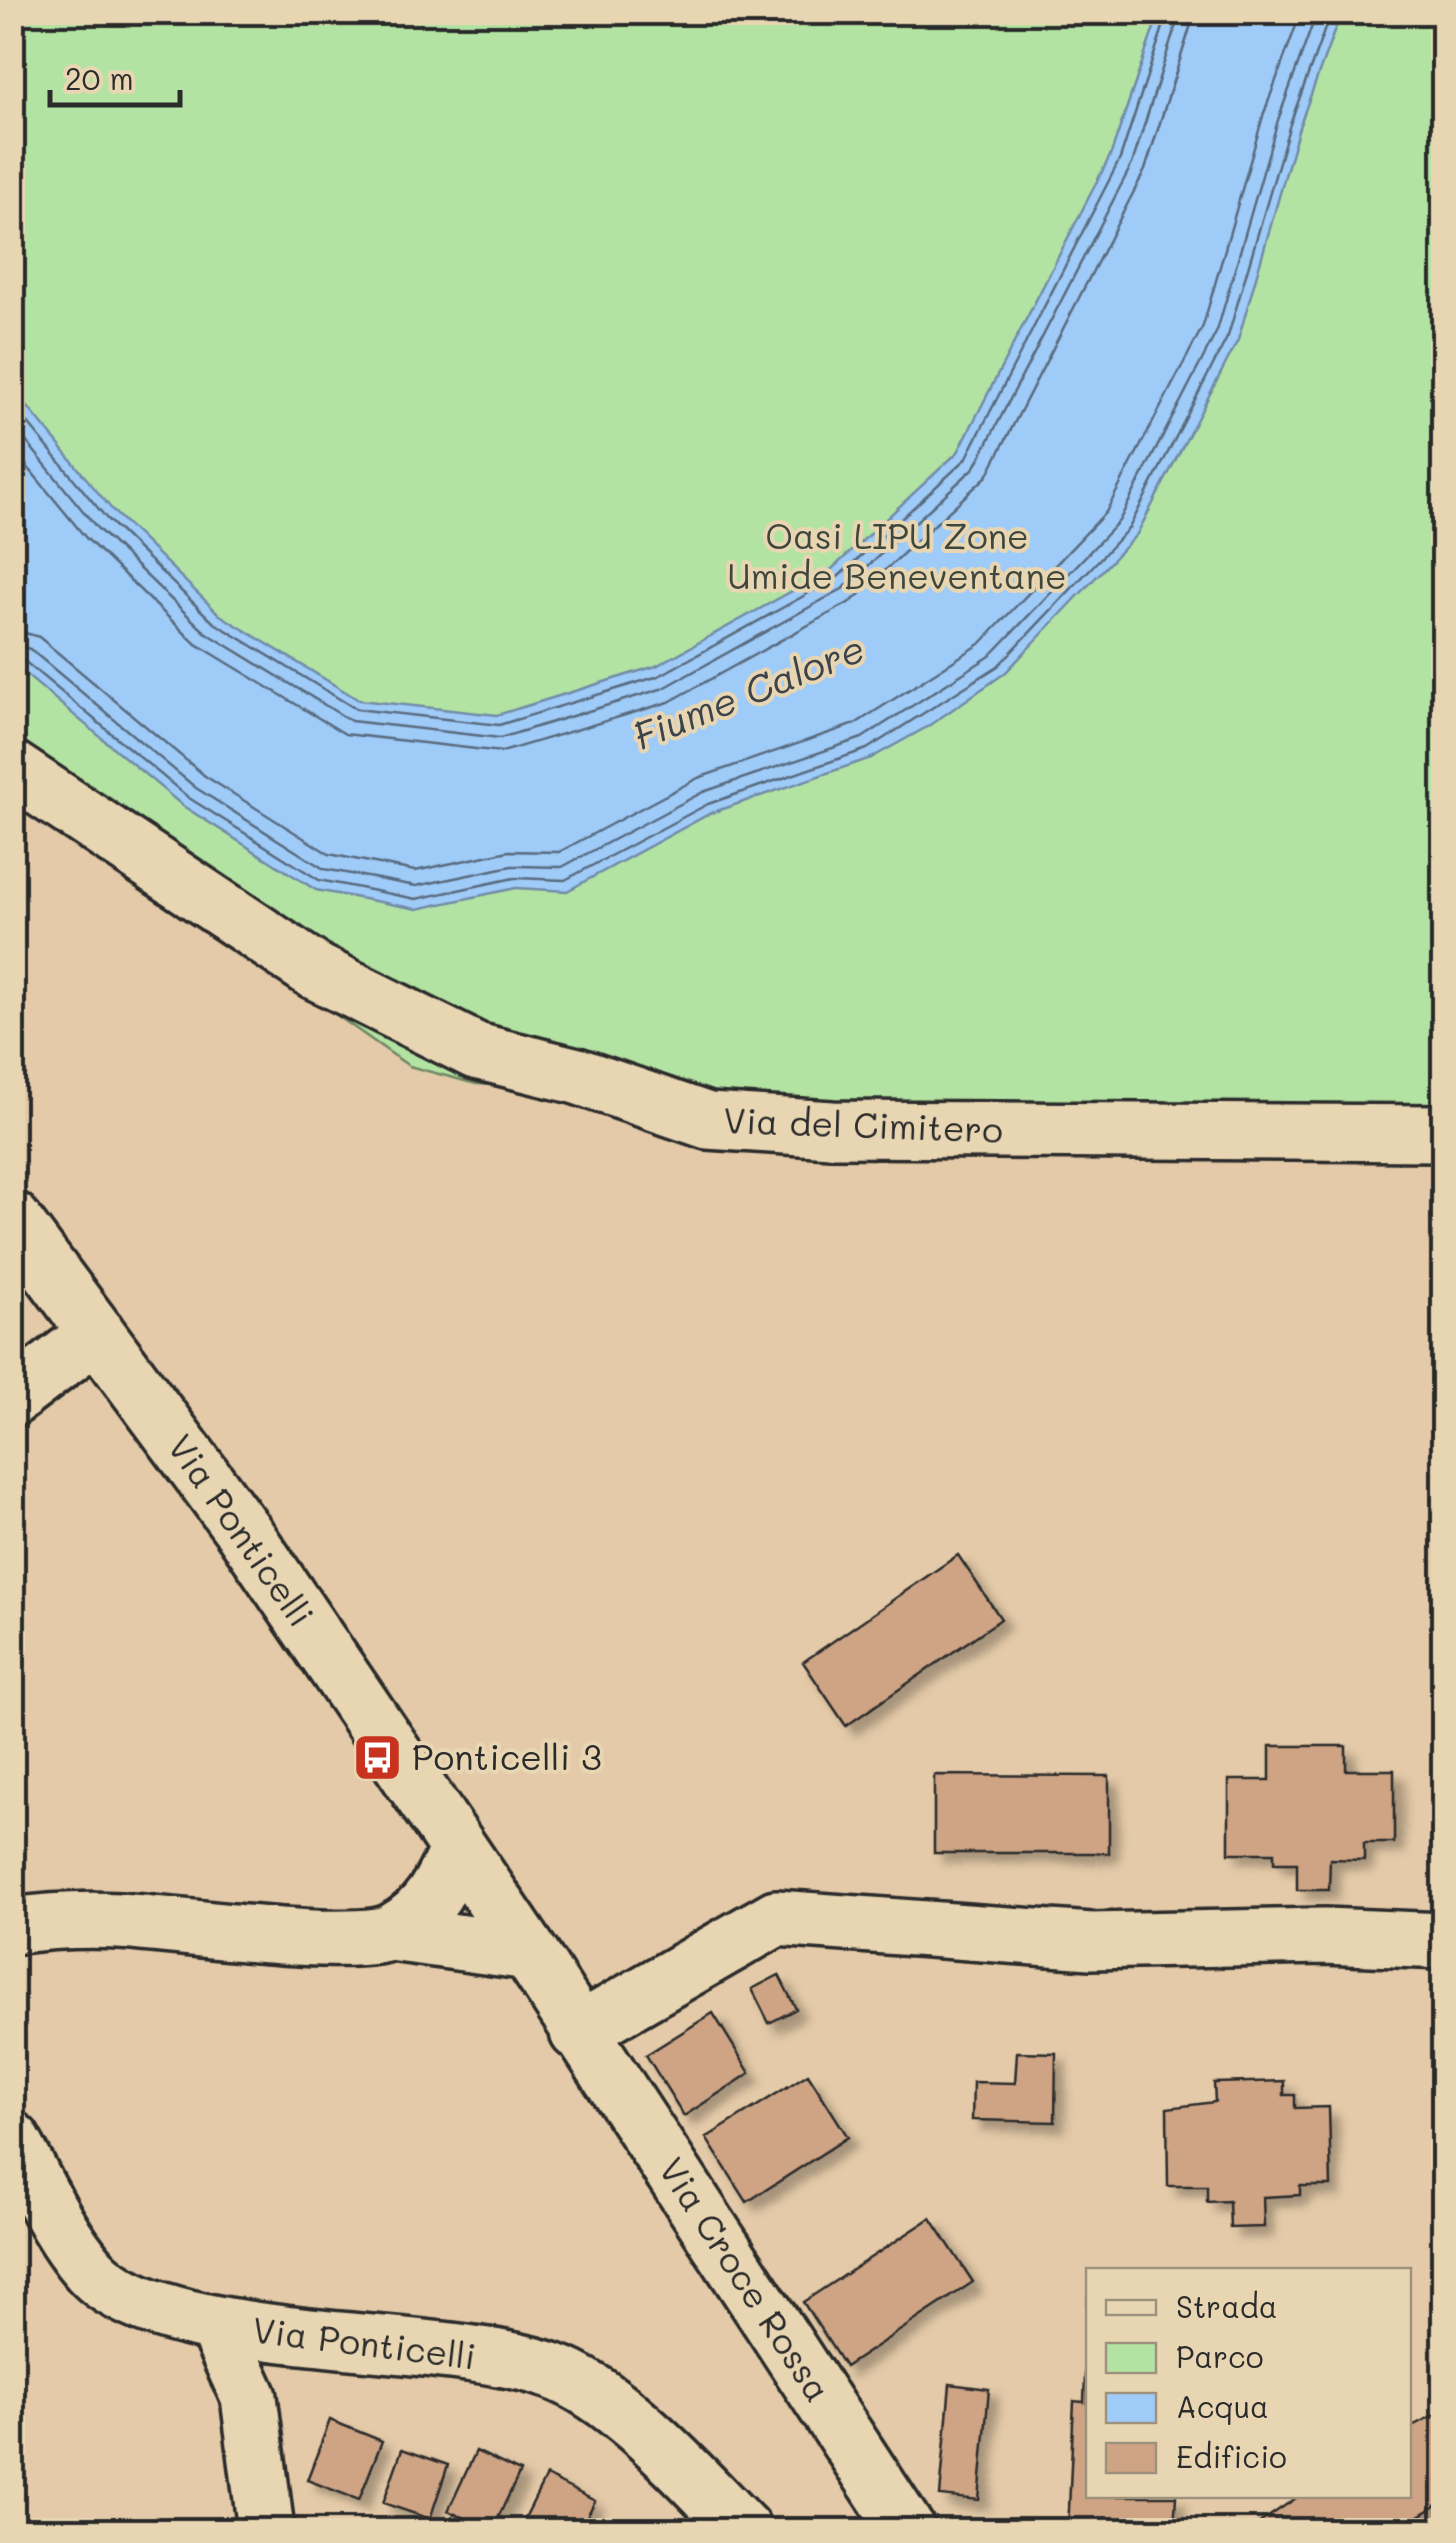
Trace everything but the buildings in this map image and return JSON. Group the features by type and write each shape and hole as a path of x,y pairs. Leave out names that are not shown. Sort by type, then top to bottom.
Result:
{"street":[{"name":"Via del Cimitero","path":"12,769 315,971 476,1050 578,1076 708,1122 832,1129 1444,1133"},
{"name":"Via Ponticelli","path":"12,1218 244,1532 529,1952 578,2032"},
{"path":"12,1398 97,1332"},
{"path":"391,1933 434,1902 458,1849"},
{"path":"578,2032 776,1918 1092,1941 1324,1936 1444,1941"},
{"path":"12,1926 52,1921 119,1921 323,1937 391,1933 529,1952"},
{"name":"Via Croce Rossa","path":"578,2032 907,2530"},
{"name":"Via Ponticelli","path":"12,2140 92,2272 132,2298 217,2327 354,2338 553,2371 618,2411 743,2530"},
{"path":"217,2327 249,2398 266,2530"}],"green space":[{"name":"Oasi LIPU Zone Umide Beneventane","path":"13,13 1443,13 1443,1128 476,1084 409,1066 13,788"}],"water":[{"name":"Fiume Calore","path":"1159,13 1341,13 1299,127 1238,340 1137,534 1005,673 927,727 871,758 711,813 567,891 516,888 417,909 316,890 183,806 13,664 13,389 114,512 220,615 359,700 497,715 656,666 832,569 958,452 1111,154"}],"place":[{"name":"Ponticelli 3","path":"377,1758"}]}
